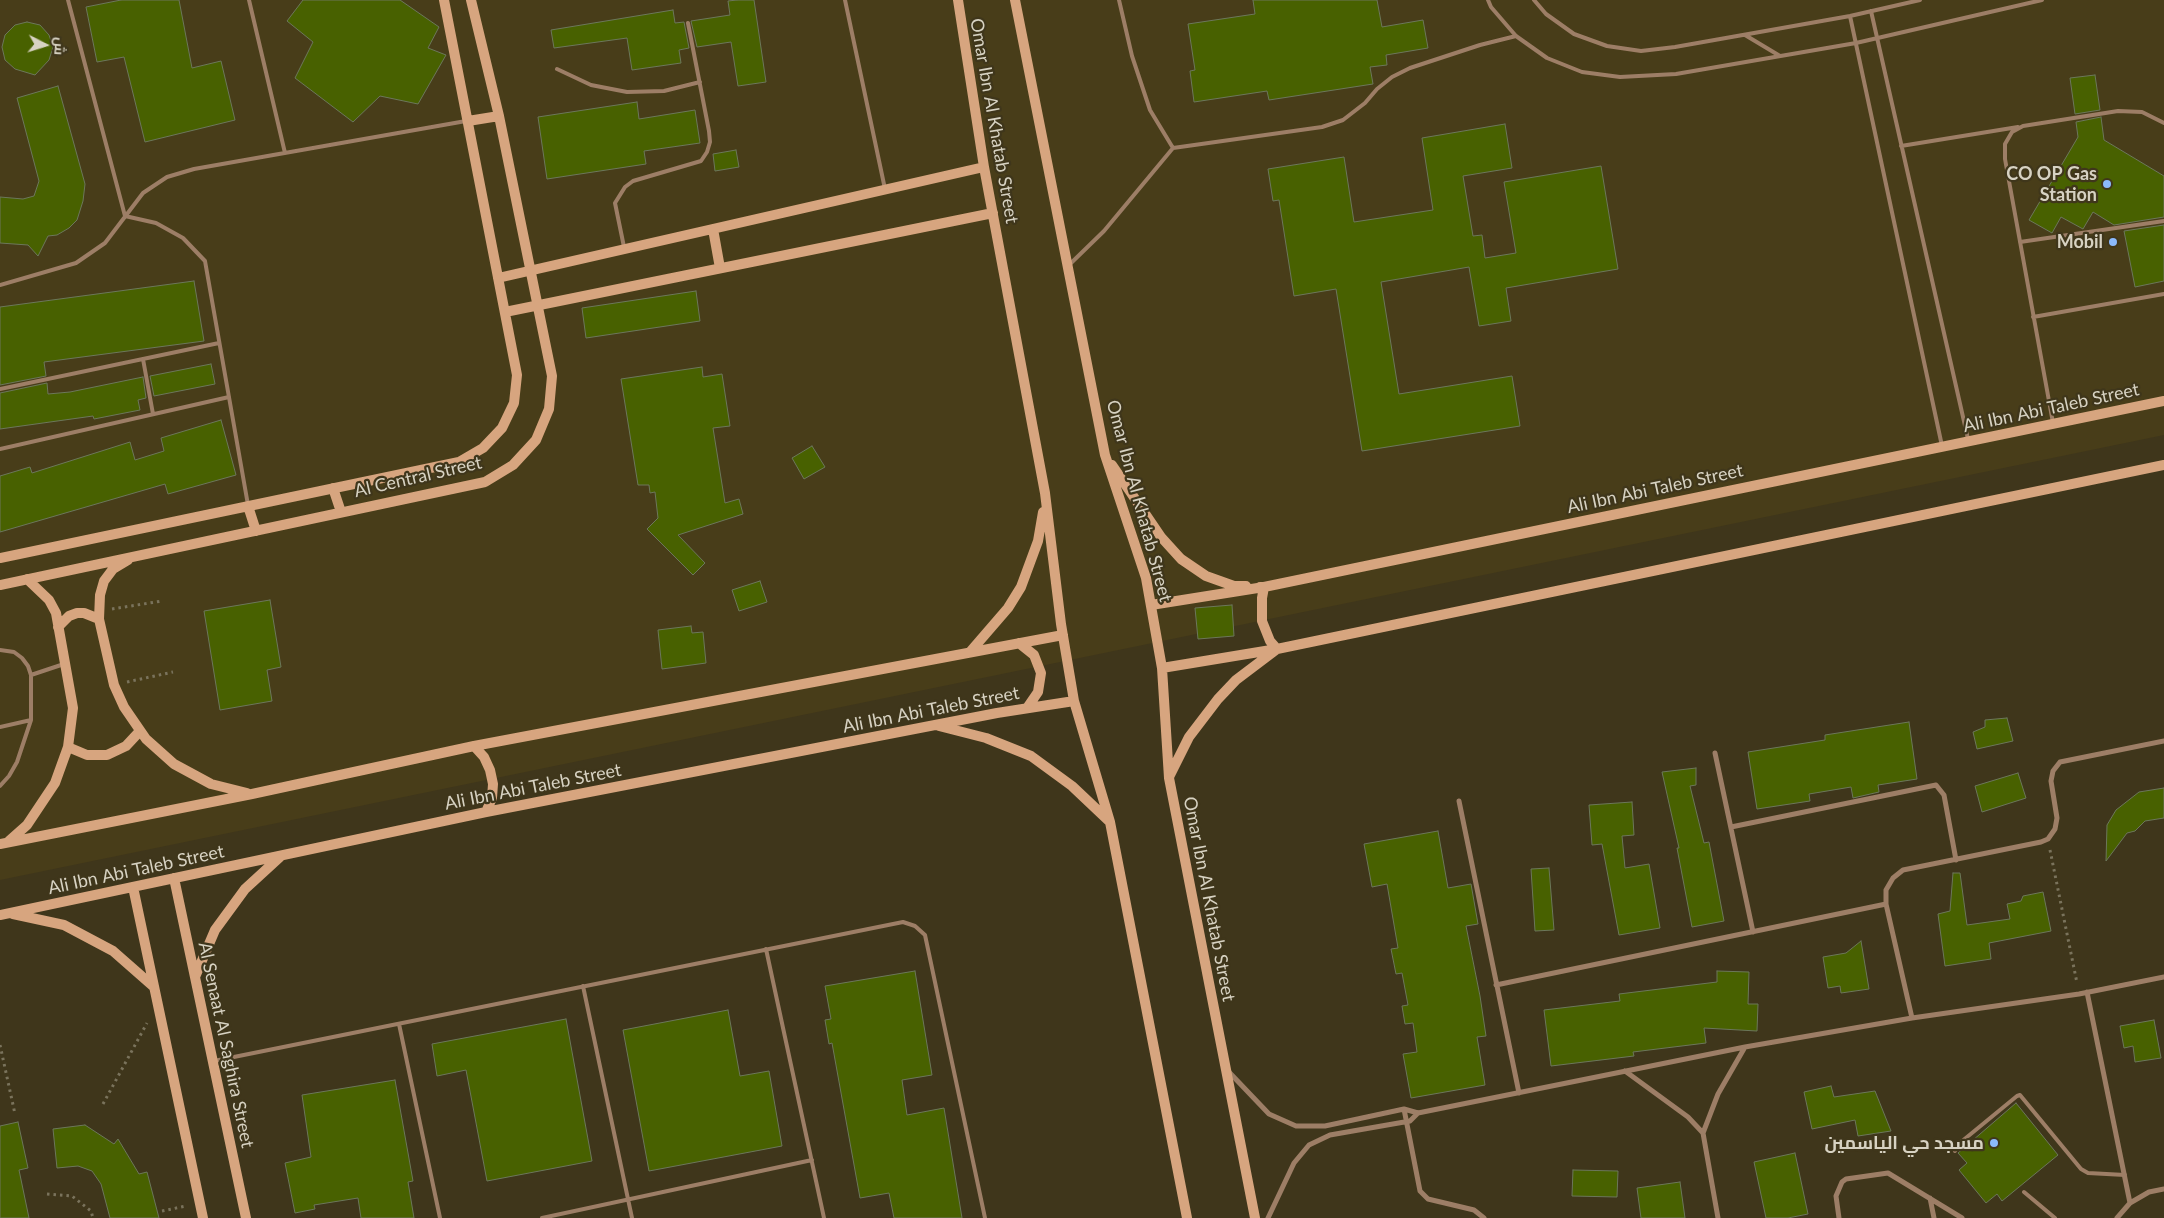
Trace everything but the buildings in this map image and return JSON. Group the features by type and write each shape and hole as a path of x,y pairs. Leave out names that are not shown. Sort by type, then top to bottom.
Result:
{"street":[{"name":"Al Central Street","path":"0,558 459,462 483,448 502,428 514,403 517,375 444,0"},
{"name":"Al Central Street","path":"0,585 485,482 513,465 536,440 549,409 552,376 499,116 471,0"},
{"name":"Omar Ibn Al Khatab Street","path":"958,0 984,167 1044,493 1074,701 1110,822 1187,1218"},
{"name":"Omar Ibn Al Khatab Street","path":"1015,0 1105,455 1146,578 1162,668 1168,778 1255,1218"},
{"path":"468,121 499,116"},
{"path":"498,278 984,167"},
{"path":"505,312 993,213"},
{"path":"713,229 720,268"},
{"name":"Ali Ibn Abi Taleb Street","path":"1151,605 1264,587 2164,401"},
{"path":"1105,455 1161,537 1181,559 1206,576 1234,586 1264,587 1261,604 1262,620 1270,641 1277,649"},
{"path":"1162,668 1277,649 2164,466"},
{"path":"333,488 341,512"},
{"path":"970,652 1008,608 1021,587 1038,542 1044,493"},
{"path":"248,506 256,531"},
{"path":"136,555 113,569 104,581 99,615 114,685 124,707 140,731 160,752 192,775 218,786 252,794"},
{"path":"4,843 27,825 43,805 55,783 68,747 73,708 56,613 49,600 28,578"},
{"path":"58,627 69,616 84,613 99,615"},
{"path":"4,843 252,794 474,746 1063,635"},
{"path":"1019,643 1034,655 1041,673 1038,692 1027,708"},
{"path":"1168,778 1189,737 1218,699 1236,680 1277,649"},
{"name":"Ali Ibn Abi Taleb Street","path":"5,914 486,812 936,725 1074,701"},
{"path":"936,725 986,738 1031,756 1072,786 1110,822"},
{"path":"68,747 86,755 107,755 126,746 140,731"},
{"path":"1912,1018 1886,904 1886,890 1893,878 1904,870 2041,842 2048,838 2055,830 2057,818 2051,781 2053,771 2060,762 2164,742"},
{"path":"474,746 484,757 490,770 493,784 492,798 486,812"},
{"path":"1715,753 1754,932"},
{"path":"1731,827 1936,785 1944,794 1956,860"},
{"path":"1459,801 1519,1093"},
{"path":"195,978 216,930 240,896 283,855"},
{"name":"Al Senaat Al Saghira Street","path":"174,878 246,1218"},
{"path":"133,887 203,1218"},
{"path":"1496,985 1886,904"},
{"path":"5,914 64,925 113,951 154,987"},
{"path":"1226,1069 1258,1104 1282,1121 1310,1127 1404,1109 1418,1113 1745,1047 1912,1018 2078,994 2164,977"},
{"path":"2087,992 2130,1203"},
{"path":"1718,1218 1703,1133 1718,1094 1745,1047"},
{"path":"1625,1072 1688,1117 1703,1133"},
{"path":"1404,1109 1420,1191 1428,1199 1474,1210 1484,1218"},
{"path":"1268,1218 1301,1153 1319,1139 1406,1122 1414,1119 1418,1113"},
{"path":"1339,1122 1342,1133"},
{"path":"1840,1218 1836,1190 1846,1179 1888,1172 1962,1218"},
{"path":"2116,1218 2130,1203 2149,1192 2164,1189"},
{"path":"1930,1198 1934,1218"}],"lane":[{"path":"68,0 125,216"},
{"path":"249,0 286,153"},
{"path":"845,0 885,190"},
{"path":"1120,0 1132,56 1150,110 1172,148"},
{"path":"1488,0 1491,7 1516,36 1547,58 1582,72 1620,77 1676,74 1856,43 2042,0"},
{"path":"1534,0 1546,14 1574,34 1606,46 1641,51 1850,16 1920,0"},
{"path":"1871,11 1968,442"},
{"path":"1850,16 1942,446"},
{"path":"624,249 615,203 625,186 633,181 701,162 710,142 688,23"},
{"path":"1745,35 1780,56"},
{"path":"1067,267 1104,231 1172,148 1322,127 1343,120 1354,112 1377,88 1392,77 1410,68 1471,48 1516,36"},
{"path":"557,69 591,85 627,92 664,91 700,82"},
{"path":"1901,146 2130,110 2148,114 2164,123"},
{"path":"0,285 76,263 104,243 143,193 167,177 194,169 468,121"},
{"path":"2023,126 2012,132 2005,144 2004,152 2053,424"},
{"path":"125,216 156,223 183,238 205,261 248,506"},
{"path":"2020,242 2164,221"},
{"path":"2033,317 2164,294"},
{"path":"0,389 219,343"},
{"path":"143,359 153,414"},
{"path":"0,449 229,397"},
{"path":"0,650 14,652 22,658 28,666 31,676 30,720 17,762 10,776 0,786"},
{"path":"31,676 66,663"},
{"path":"0,727 30,720"},
{"path":"213,1062 903,922 915,926 925,935 985,1218"},
{"path":"766,949 824,1218"},
{"path":"583,986 632,1218"},
{"path":"399,1024 440,1218"},
{"path":"1955,1151 1961,1142 2016,1096 2020,1095 2081,1169 2088,1173 2125,1176"},
{"path":"542,1218 812,1160"},
{"path":"2024,1192 2055,1218"}],"path":[{"path":"99,615 162,601"},
{"path":"114,685 173,672"},
{"path":"2048,838 2078,994"},
{"path":"103,1104 158,1003"},
{"path":"0,1045 15,1114"},
{"path":"47,1194 72,1196 91,1210 93,1218"},
{"path":"162,1211 200,1204"}],"shaded area":[{"path":"0,0 2164,0 2164,435 0,880"}],"place":[{"name":"CO OP Gas Station","path":"2107,184"},
{"name":"Mobil","path":"2113,242"},
{"name":"مسجد حي الياسمين","path":"1994,1143"}]}
